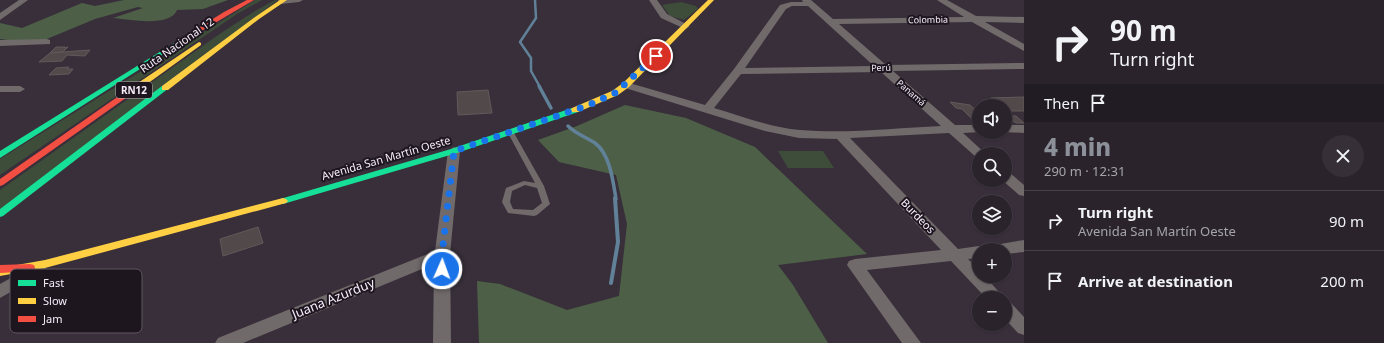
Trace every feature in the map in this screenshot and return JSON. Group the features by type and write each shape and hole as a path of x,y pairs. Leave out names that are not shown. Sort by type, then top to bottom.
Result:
{"main road":[{"path":"0,155 219,17 251,0"},
{"path":"245,14 271,0"},
{"name":"Avenida San Martín Oeste","path":"38,266 236,214 454,151 511,133 589,105 615,93 626,84 711,0"},
{"path":"0,214 257,18 282,1"},
{"name":"Ruta Nacional 12","path":"0,183 210,37"},
{"path":"0,270 38,266"},
{"path":"30,269 38,266"},
{"path":"0,280 10,276"}],"street":[{"path":"0,17 24,0"},
{"path":"282,1 299,0"},
{"path":"653,0 664,16 686,26"},
{"path":"941,0 1024,48"},
{"path":"707,110 738,71 782,6 809,2"},
{"name":"Panamá","path":"809,2 972,147"},
{"name":"Colombia","path":"831,22 974,19 1024,20"},
{"path":"0,43 47,42"},
{"name":"Perú","path":"738,71 882,67 1024,66"},
{"path":"626,84 765,128 799,134 840,135 951,128 972,129"},
{"path":"0,89 20,89"},
{"path":"1012,129 1024,129"},
{"name":"Burdeos","path":"840,135 989,291"},
{"path":"442,343 442,254 454,151"},
{"path":"1012,182 1024,192"},
{"path":"1012,248 1024,246"},
{"path":"912,343 855,265 972,253"},
{"name":"Juana Azurduy","path":"224,343 240,339 442,254"},
{"path":"34,269 38,266"},
{"path":"0,292 10,285"},
{"path":"1012,315 1024,328"}],"lane":[{"path":"511,133 540,186 546,204 534,212 511,211 506,202 509,190 524,183 540,186"}],"green space":[{"path":"124,0 228,0 203,9 177,10 173,16 158,21 138,21 113,18 143,8 138,7 95,19 42,41 24,42 0,39 0,23 22,28 82,3 95,6"},
{"path":"255,0 262,0 237,14 0,175 0,159"},
{"path":"275,0 278,0 0,209 0,190 221,33"},
{"path":"681,2 696,6 698,9 684,20 670,16 662,5"},
{"path":"625,105 686,118 755,147 867,254 778,265 793,285 828,343 479,343 477,281 500,284 567,310 619,296 627,224 616,175 559,162 538,140 577,126"},
{"path":"778,151 823,151 834,168 788,168"}],"building":[{"path":"56,47 68,47 63,52 50,53"},
{"path":"90,50 85,56 67,55 62,61 39,62 50,53"},
{"path":"69,67 67,69 73,69 69,74 49,75 56,68"},
{"path":"488,90 492,113 458,115 457,92"},
{"path":"1024,97 1024,111 1012,111 1012,99 991,98"},
{"path":"950,102 970,105 972,107 972,119 962,109 956,108"},
{"path":"1012,116 1016,116 1024,123 1016,123 1012,120"},
{"path":"258,227 263,243 223,256 220,239"}],"waterway":[{"path":"535,0 536,18 520,42 531,58 531,71 540,87"},
{"path":"539,86 551,108"},
{"path":"568,126 595,143 604,154 610,168 616,199"},
{"path":"611,283 618,242 615,198"}],"traffic: fast":[{"path":"0,155 179,42"},
{"path":"0,214 165,88"},
{"path":"283,201 454,151 575,110"}],"traffic: slow":[{"path":"165,88 257,18 284,0"},
{"path":"575,110 615,93 626,85 711,0"},
{"path":"126,95 199,44"},
{"path":"17,269 45,264 283,201"},
{"path":"0,272 10,270"}],"traffic: jam":[{"path":"179,42 226,13 251,0"},
{"path":"0,183 126,95"},
{"path":"0,269 30,268"}],"route":[{"path":"442,269 442,254 454,151 511,133 589,105 615,93 656,56"}]}
